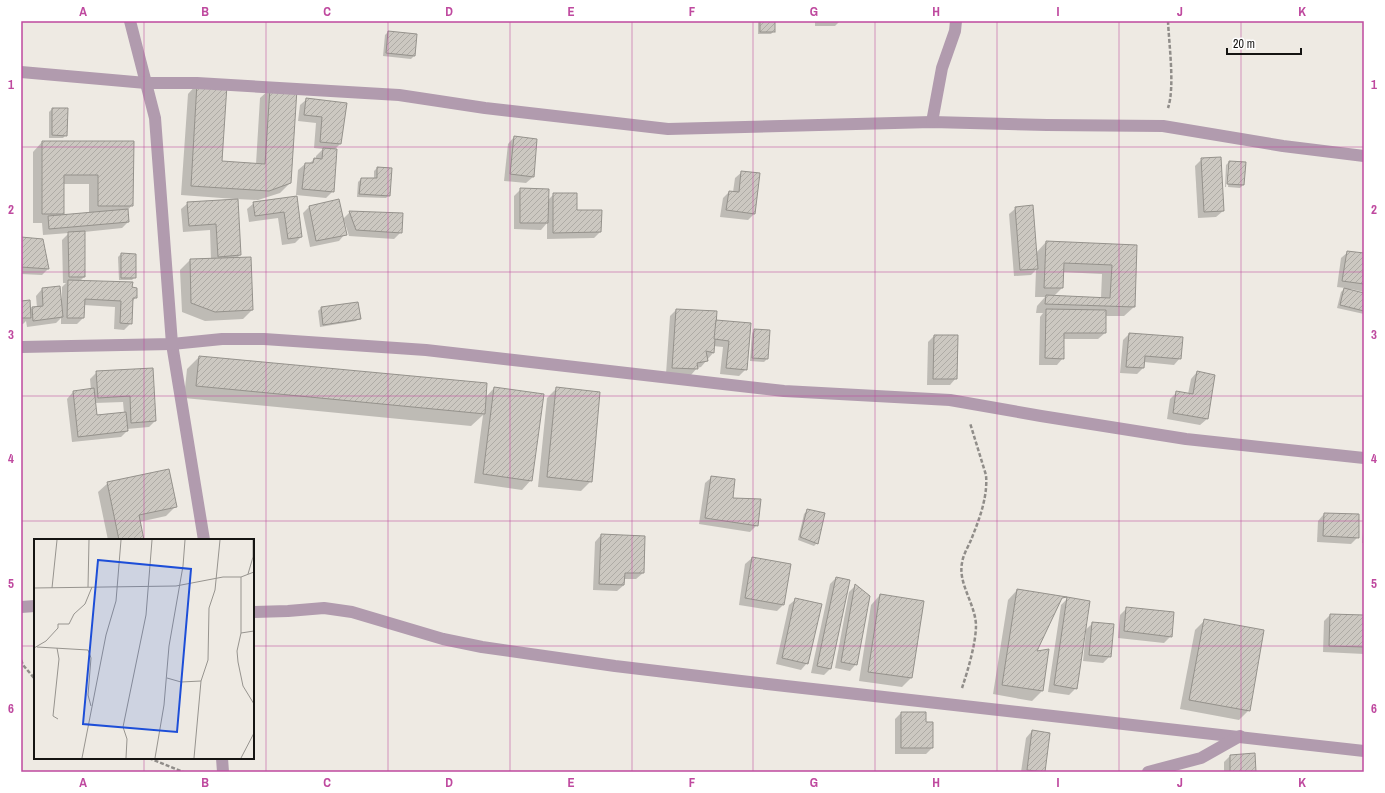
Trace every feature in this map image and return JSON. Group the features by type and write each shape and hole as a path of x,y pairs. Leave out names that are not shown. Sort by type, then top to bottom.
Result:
{"street":[{"path":"130,21 154,118 172,344 204,539"},
{"path":"932,122 942,68 955,31 956,21"},
{"path":"21,72 146,83 197,83 399,95 485,108 668,129 932,122 1163,126 1283,146 1364,156"},
{"path":"21,347 172,344 222,339 264,339 426,350 784,391 950,400 1186,439 1364,458"},
{"path":"21,607 34,606"},
{"path":"254,612 324,608 352,612 443,639 490,648 686,675 1364,751"},
{"path":"1148,772 1201,758 1240,736"},
{"path":"222,759 223,772"}],"path":[{"path":"1163,126 1170,102 1171,74 1168,21"},
{"path":"956,705 970,665 976,624 962,578 962,561 982,511 987,480 964,402"},
{"path":"21,660 23,665 34,678"},
{"path":"151,759 183,772"}],"building":[{"path":"760,21 775,21 775,32 760,32"},
{"path":"388,31 417,34 415,56 386,53"},
{"path":"197,83 227,85 222,161 265,164 270,88 297,89 291,183 269,191 191,186"},
{"path":"306,98 347,103 341,144 320,142 322,117 304,115"},
{"path":"52,108 68,108 67,136 52,135"},
{"path":"514,136 537,139 534,177 510,174"},
{"path":"42,141 134,141 133,206 98,206 98,175 64,175 64,214 42,214"},
{"path":"323,148 337,149 334,192 302,189 305,163 313,163 314,158 322,159"},
{"path":"1221,157 1224,211 1204,212 1201,158"},
{"path":"1229,161 1246,162 1244,185 1227,184"},
{"path":"377,167 392,168 390,196 359,194 361,178 377,178"},
{"path":"741,171 760,173 755,214 726,210 729,191 739,192"},
{"path":"520,188 549,189 548,223 520,223"},
{"path":"553,193 577,193 577,210 602,210 601,232 553,233"},
{"path":"297,196 302,237 288,239 284,212 255,216 253,202"},
{"path":"238,199 241,255 218,257 216,224 189,226 187,202"},
{"path":"339,199 347,235 316,241 309,206"},
{"path":"1033,205 1038,269 1020,270 1015,207"},
{"path":"128,209 129,222 49,229 48,216"},
{"path":"349,211 403,213 402,233 356,230"},
{"path":"85,231 85,277 69,277 68,232"},
{"path":"21,237 43,239 49,269 21,267"},
{"path":"1046,241 1137,245 1135,307 1045,304 1046,295 1110,298 1112,265 1064,263 1063,288 1044,288"},
{"path":"1347,251 1364,253 1364,284 1342,281"},
{"path":"121,253 136,254 136,278 121,278"},
{"path":"251,257 253,310 215,312 191,303 190,259"},
{"path":"68,280 133,282 132,287 137,288 137,298 133,298 132,324 120,323 121,301 85,299 84,318 67,318"},
{"path":"60,286 63,317 33,321 32,307 43,306 42,288"},
{"path":"1344,288 1364,293 1364,311 1340,305"},
{"path":"30,300 31,318 21,318 21,301"},
{"path":"358,302 361,319 323,325 321,307"},
{"path":"676,309 717,311 714,353 706,351 708,361 697,363 698,369 672,368"},
{"path":"1046,309 1106,310 1106,333 1064,333 1064,359 1045,358"},
{"path":"716,320 751,323 747,370 726,368 729,341 714,339"},
{"path":"754,329 770,330 768,359 752,358"},
{"path":"1129,333 1183,337 1181,359 1145,356 1144,368 1126,367"},
{"path":"934,335 958,335 957,379 933,379"},
{"path":"199,356 487,383 485,414 196,386"},
{"path":"153,368 156,421 131,423 130,396 98,398 96,371"},
{"path":"1197,371 1215,375 1208,419 1173,413 1176,391 1193,394"},
{"path":"494,387 544,394 532,481 483,474"},
{"path":"556,387 600,392 592,482 547,477"},
{"path":"94,388 97,415 126,412 128,431 78,437 73,391"},
{"path":"169,469 177,507 139,515 144,539 119,539 107,482"},
{"path":"711,476 735,479 733,498 761,499 758,526 705,518"},
{"path":"807,509 825,513 818,544 800,537"},
{"path":"1324,513 1359,514 1359,538 1323,536"},
{"path":"601,534 645,536 644,573 625,573 624,585 599,584"},
{"path":"752,557 791,564 784,605 745,598"},
{"path":"836,577 850,580 831,669 817,666"},
{"path":"855,584 870,596 857,665 841,662"},
{"path":"1017,589 1067,597 1062,598 1037,651 1049,649 1043,691 1002,685"},
{"path":"880,594 924,601 912,678 868,672"},
{"path":"1067,597 1090,601 1077,689 1054,685"},
{"path":"795,598 822,604 808,664 782,658"},
{"path":"1126,607 1174,612 1172,637 1124,631"},
{"path":"1330,614 1364,615 1364,647 1329,646"},
{"path":"1204,619 1264,630 1250,711 1189,700"},
{"path":"1092,622 1114,624 1111,657 1089,655"},
{"path":"901,712 926,712 926,722 933,722 933,748 901,748"},
{"path":"1032,730 1050,733 1045,772 1027,770"},
{"path":"1255,753 1256,772 1230,772 1230,755"}]}
